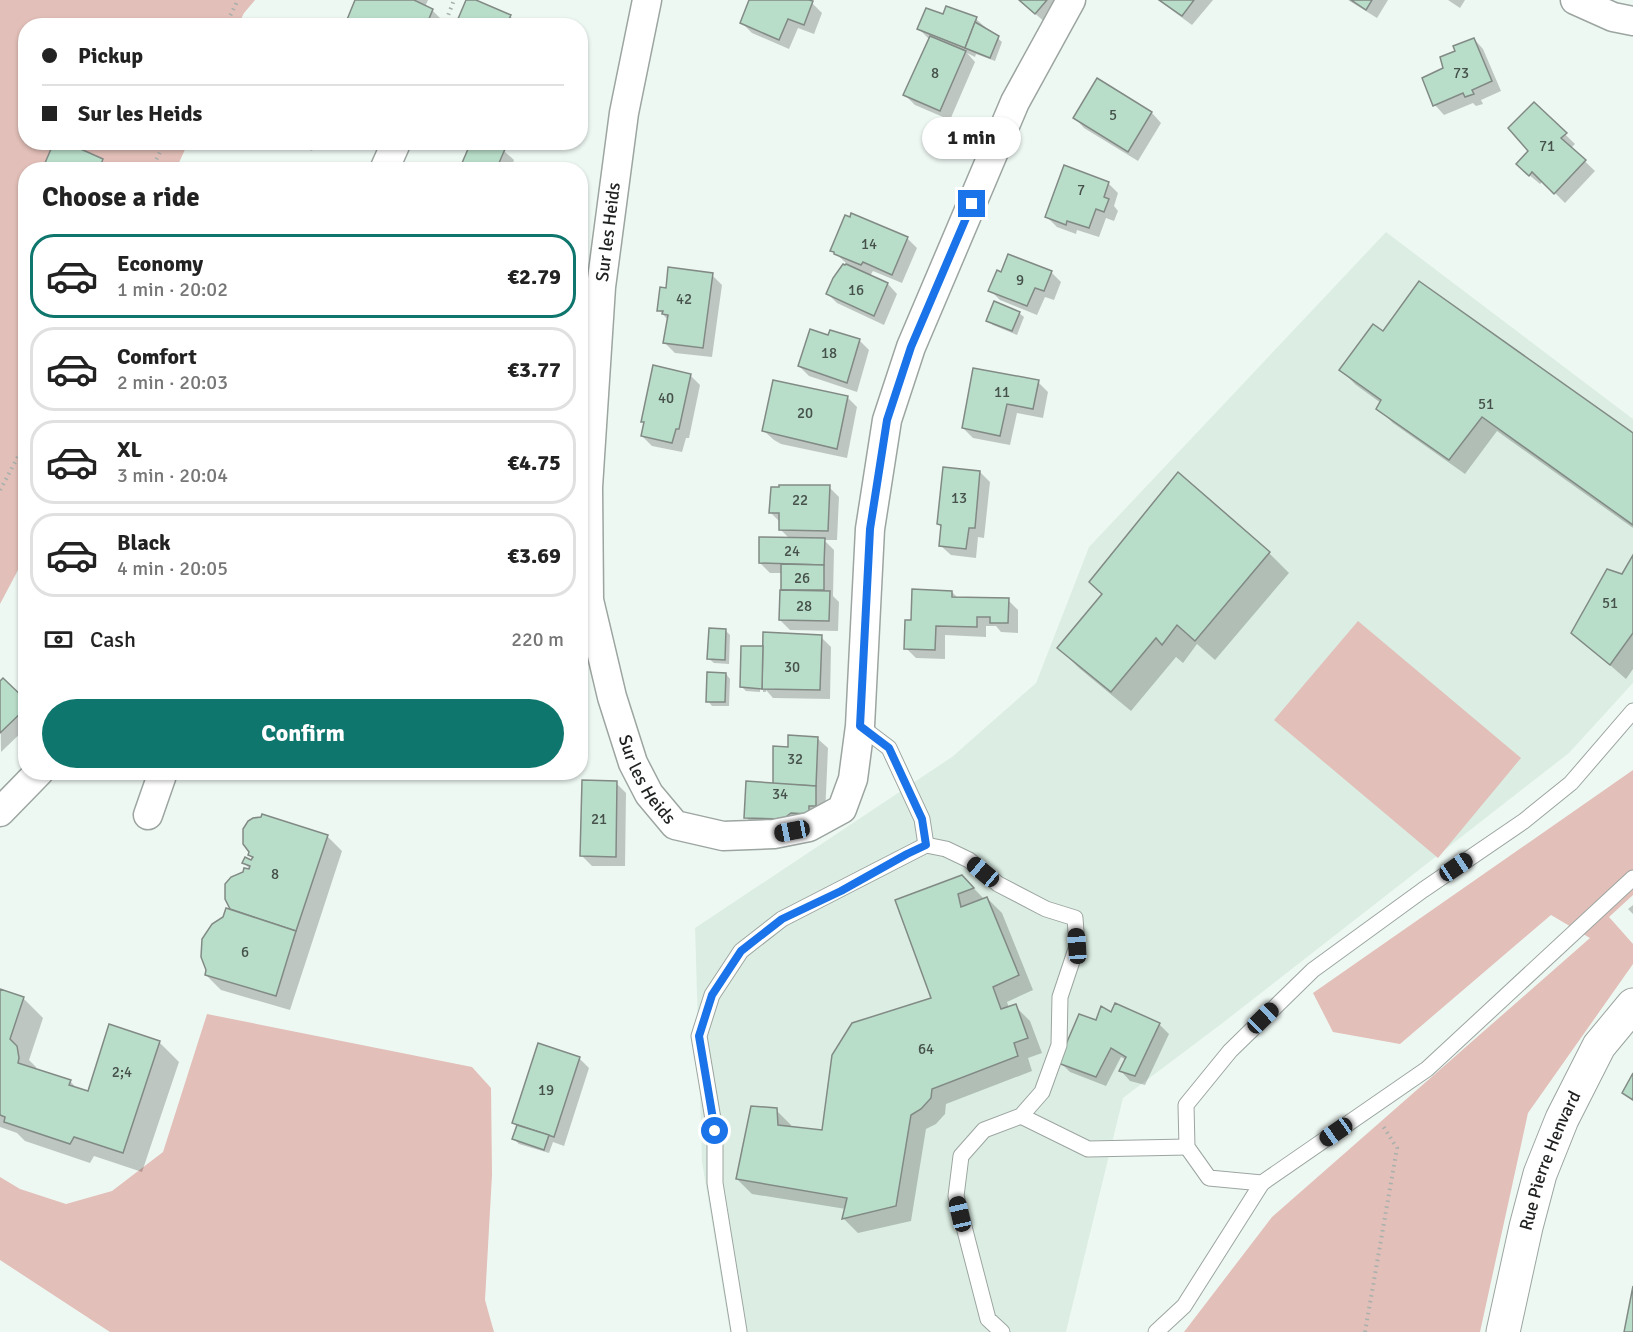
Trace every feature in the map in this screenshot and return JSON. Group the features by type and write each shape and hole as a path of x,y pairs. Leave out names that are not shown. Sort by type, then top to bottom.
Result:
{"main road":[{"name":"Rue Pierre Henvard","path":"1503,1332 1537,1185 1562,1119 1599,1046 1633,1005"}],"street":[{"name":"Sur les Heids","path":"647,0 624,113 601,287 588,487 589,600 612,697 633,763 650,794 675,825 723,836 774,834 809,827 842,809 853,779 860,726 870,529 887,420 911,347 1015,102 1071,0"},
{"path":"1575,0 1613,17 1633,21"},
{"path":"0,812 31,780"},
{"path":"148,815 160,780"}],"lane":[{"path":"1262,1183 1209,1178 1187,1148 1186,1105 1230,1051 1313,970 1524,821 1572,783 1633,711"},
{"path":"860,726 889,748 922,819 926,845"},
{"path":"739,1331 715,1183 715,1131 699,1036 712,995 741,951 782,919 841,891 926,845 946,849 969,860 998,884 1046,909 1075,918 1077,946 1060,997 1059,1046 1042,1092 1021,1116 984,1130 962,1156 956,1196 988,1319 1002,1332"},
{"path":"1156,1332 1184,1306 1262,1183 1427,1069 1633,878"},
{"path":"1021,1116 1088,1149 1187,1148"}],"path":[{"path":"229,18 238,0"},
{"path":"447,18 454,0"},
{"path":"0,490 18,457"},
{"path":"1365,1332 1397,1148 1372,1107"}],"shaded area":[{"path":"0,0 255,0 242,18 18,18 18,150 185,150 179,162 18,162 18,570 0,604"},
{"path":"1386,232 1633,419 1633,683 1569,753 1123,1098 1066,1332 730,1332 702,1162 695,928 952,757 1036,683 1089,547"},
{"path":"1358,621 1521,758 1438,858 1274,720"},
{"path":"1633,770 1633,895 1609,917 1633,944 1633,964 1528,1113 1480,1332 1184,1332 1272,1217 1590,938 1551,915 1400,1044 1333,1032 1313,993"},
{"path":"207,1014 472,1067 491,1088 492,1175 485,1300 494,1332 110,1332 0,1260 0,1177 20,1189 66,1204 112,1191 163,1152"}],"building":[{"path":"355,0 414,0 433,9 429,18 348,18"},
{"path":"466,0 476,0 511,15 510,18 458,18"},
{"path":"749,0 813,1 804,25 788,19 779,40 740,23"},
{"path":"1019,0 1047,0 1035,14"},
{"path":"1159,0 1194,0 1182,16"},
{"path":"1351,0 1372,0 1366,10"},
{"path":"946,6 977,17 965,48 917,29 926,8 943,14"},
{"path":"975,22 999,36 990,58 965,48"},
{"path":"930,36 966,51 940,111 903,95"},
{"path":"1474,38 1492,81 1472,90 1474,94 1465,97 1463,93 1433,106 1422,78 1443,68 1440,57 1455,51 1453,46"},
{"path":"1097,78 1152,112 1128,152 1073,118"},
{"path":"1534,102 1567,133 1561,138 1586,160 1554,194 1532,172 1529,176 1516,164 1528,151 1508,128"},
{"path":"51,150 83,150 103,159 102,162 45,162"},
{"path":"468,150 505,150 499,162 462,162"},
{"path":"1064,165 1109,182 1104,197 1109,199 1104,212 1096,209 1089,228 1067,221 1066,225 1045,217"},
{"path":"851,213 908,237 892,275 863,262 861,265 830,251 845,215 850,217"},
{"path":"1008,254 1052,271 1044,291 1035,288 1027,306 988,291 997,270 1001,272"},
{"path":"843,264 888,283 874,316 826,294"},
{"path":"668,267 713,273 703,348 663,343 668,315 662,314 663,311 657,311 660,287 666,288"},
{"path":"1419,281 1633,433 1633,525 1482,417 1449,460 1376,409 1381,400 1339,370 1373,324 1383,331"},
{"path":"994,301 1020,312 1012,331 986,321"},
{"path":"810,329 828,335 830,330 860,339 847,383 798,366"},
{"path":"653,365 691,374 679,429 676,429 672,443 641,436 644,422 641,422"},
{"path":"973,368 1039,380 1033,409 1007,404 1000,436 962,428"},
{"path":"773,380 848,396 837,449 762,431"},
{"path":"943,467 980,471 975,528 969,528 966,549 939,546 941,525 937,524"},
{"path":"1178,472 1270,552 1195,641 1177,625 1162,645 1156,638 1111,692 1057,648 1102,594 1089,582"},
{"path":"779,485 830,485 828,531 779,530 779,513 769,513 771,487 779,487"},
{"path":"759,537 825,538 824,565 759,563"},
{"path":"1633,555 1633,633 1610,665 1571,633 1607,569 1622,574"},
{"path":"781,564 824,565 824,590 781,590"},
{"path":"912,589 952,591 952,597 1009,598 1008,623 990,623 990,617 977,617 977,627 936,626 935,650 904,649 905,620 911,620"},
{"path":"780,590 830,591 829,621 779,620"},
{"path":"709,628 726,629 725,660 707,659"},
{"path":"763,632 822,635 820,690 762,689"},
{"path":"741,646 763,646 762,689 740,687"},
{"path":"707,672 726,673 725,702 706,702"},
{"path":"3,678 18,692 18,716 0,733 0,681"},
{"path":"788,735 818,737 816,786 773,784 773,746 788,747"},
{"path":"582,780 617,781 616,857 580,856"},
{"path":"746,781 816,786 816,806 809,806 809,814 791,813 783,819 744,818"},
{"path":"262,814 328,835 296,931 230,909 225,899 225,884 231,877 243,872 244,868 249,869 250,866 242,863 245,857 251,860 253,857 248,855 249,852 243,844 243,829 248,821 261,817"},
{"path":"962,875 974,888 958,894 961,907 987,897 1019,975 993,987 1001,1009 1016,1004 1028,1038 1014,1043 1018,1056 932,1089 931,1098 921,1109 911,1115 896,1206 842,1219 847,1198 736,1179 751,1106 777,1108 778,1125 822,1130 832,1055 852,1023 931,998 895,900"},
{"path":"226,908 296,931 276,996 205,975 206,970 201,957 202,939 212,924 223,917"},
{"path":"0,989 24,997 10,1039 17,1046 18,1063 71,1080 69,1085 88,1091 109,1024 160,1041 123,1153 74,1137 70,1144 4,1122 5,1117 0,1115"},
{"path":"1115,1003 1160,1023 1135,1076 1119,1071 1126,1057 1111,1048 1096,1077 1058,1063 1079,1014 1096,1020 1101,1006 1111,1012"},
{"path":"538,1043 580,1057 554,1137 512,1123"},
{"path":"1633,1073 1633,1100 1622,1093"},
{"path":"517,1125 549,1135 544,1150 512,1139"},
{"path":"1633,1286 1633,1332 1624,1332"}],"route":[{"path":"715,1131 699,1036 712,995 741,951 782,919 841,891 926,845 922,819 889,748 860,726 870,529 887,420 911,347 972,204"}]}
